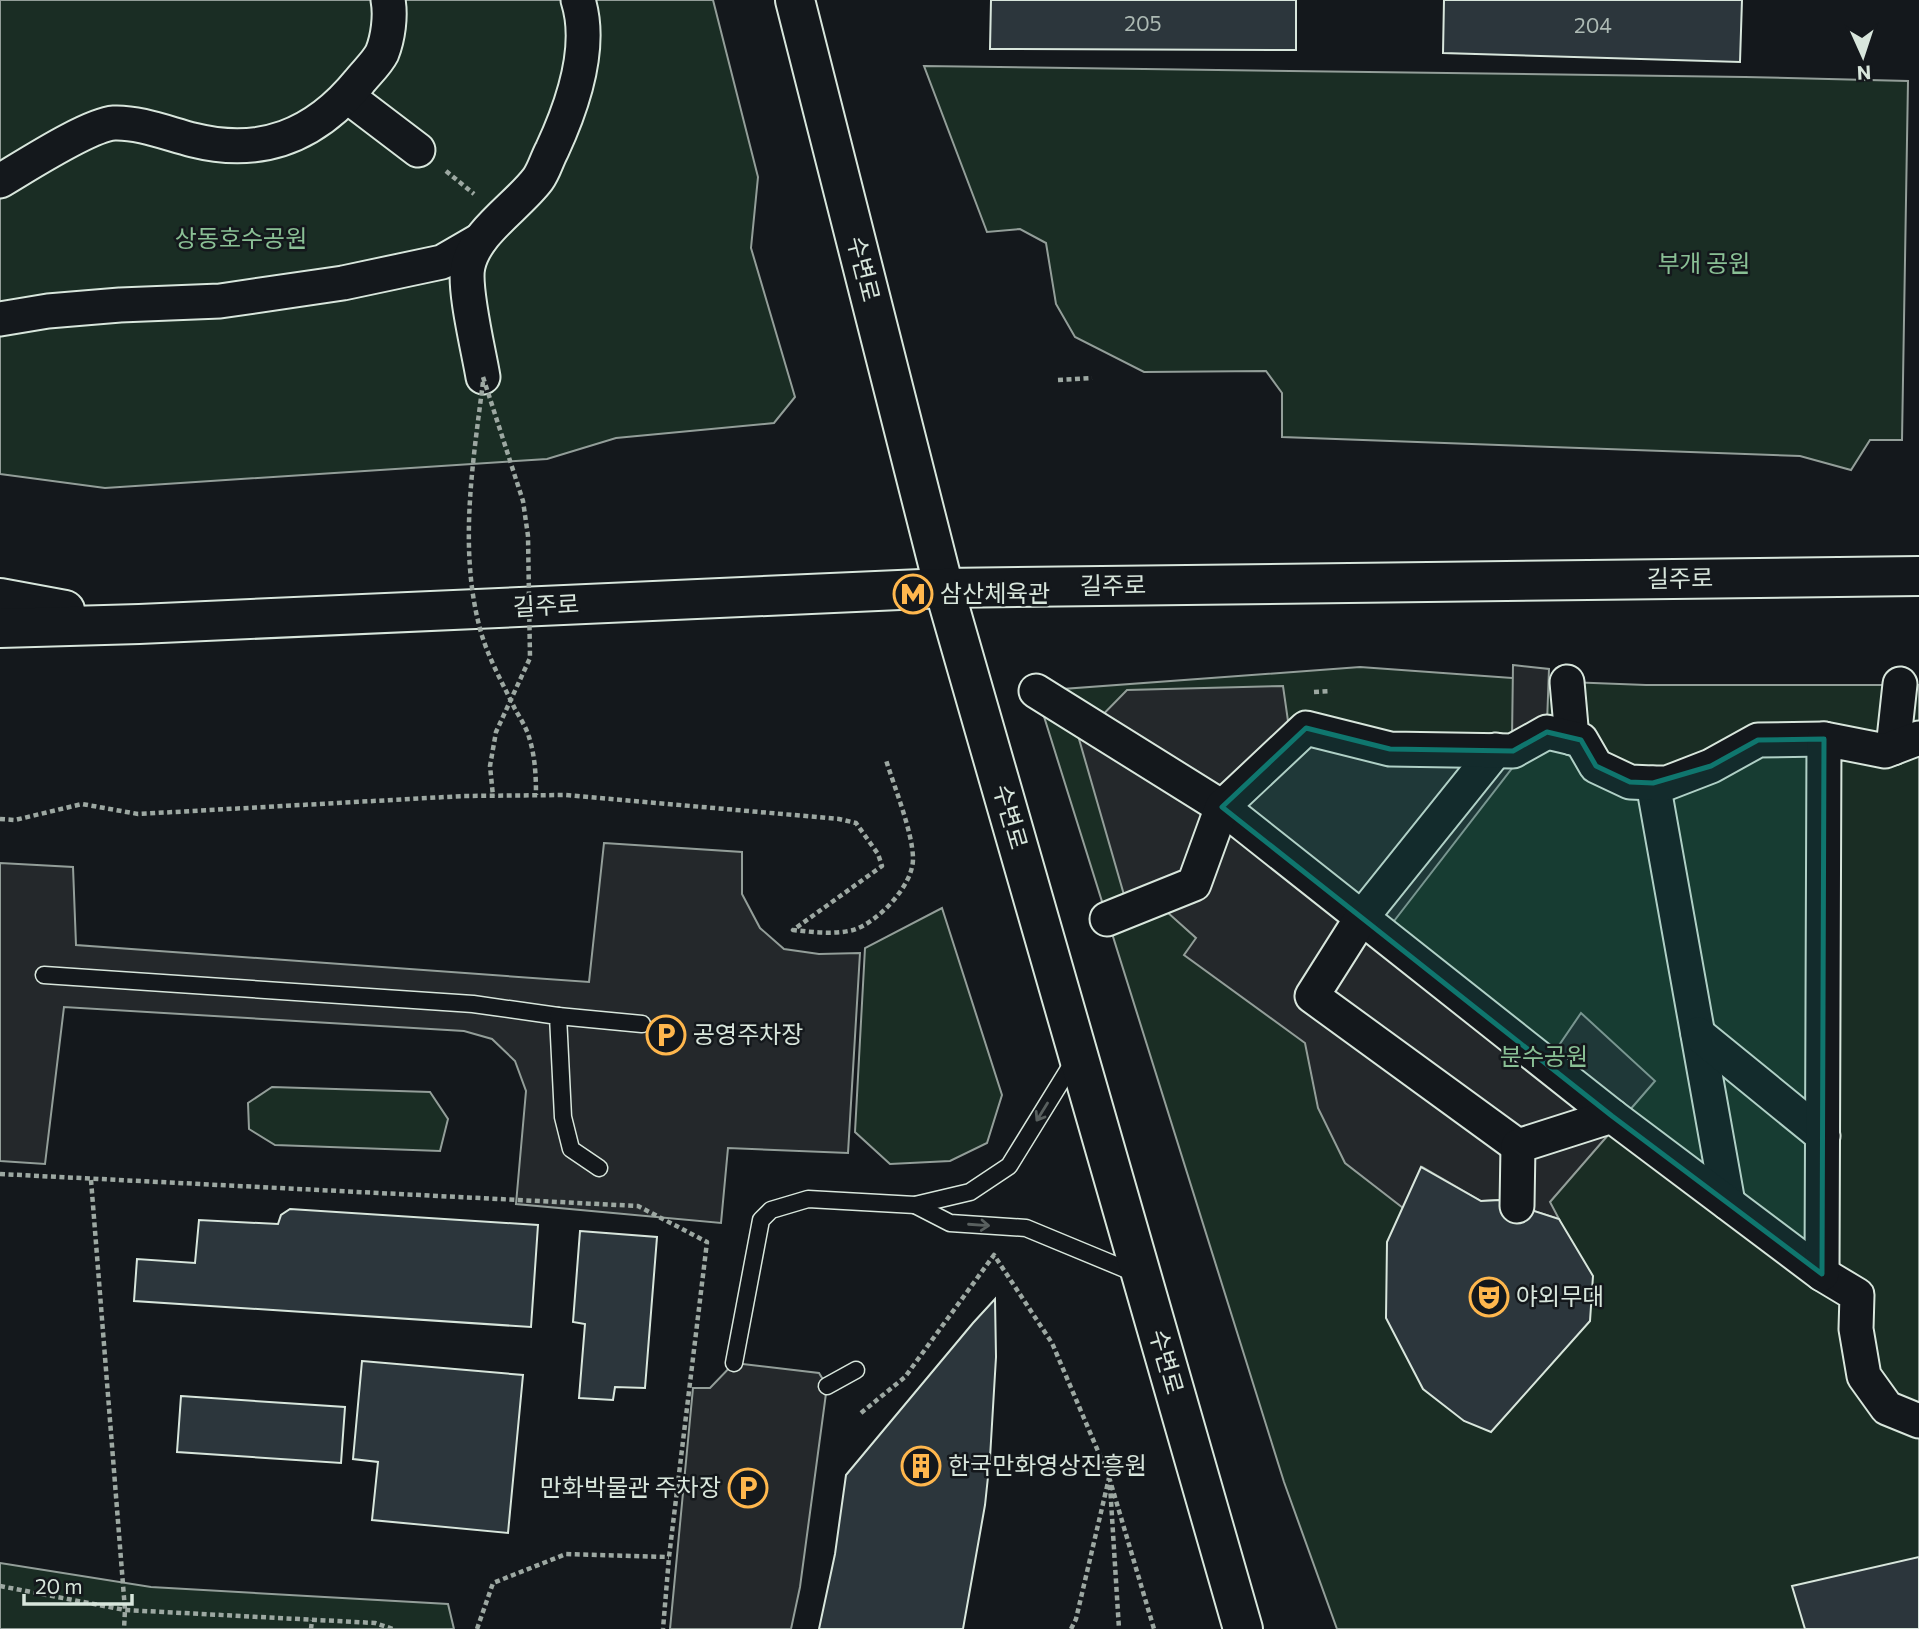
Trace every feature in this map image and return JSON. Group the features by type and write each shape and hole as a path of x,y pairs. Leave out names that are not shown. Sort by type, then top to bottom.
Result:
{"main road":[{"name":"수변로","path":"795,0 944,588 1243,1629"},
{"name":"길주로","path":"0,628 944,588 1919,576"},
{"name":"길주로","path":"0,598 139,624"},
{"name":"길주로","path":"0,652 139,624"}],"street":[{"path":"0,181 84,134 113,123 154,129 196,141 244,146 283,140 315,123 347,96 382,53 390,13 388,0"},
{"path":"0,319 48,311 121,305 220,301 343,283 442,262 480,240 538,178 575,94 583,53 578,0"},
{"path":"347,96 418,150"},
{"path":"480,240 468,265 467,281 483,377"},
{"path":"1567,682 1572,738"},
{"path":"1107,919 1194,884 1222,807 1306,727 1390,749 1513,751 1547,733 1581,740 1596,766 1630,782 1667,783 1711,766 1758,740 1824,739 1885,751 1906,743 1900,684"},
{"path":"1036,691 1222,807 1612,1116 1822,1274 1857,1294 1856,1329 1864,1376 1887,1408 1919,1421"},
{"path":"1822,1274 1824,739"},
{"path":"1496,750 1362,917 1312,996 1518,1146"},
{"path":"1653,783 1728,1203"},
{"path":"1698,1034 1823,1136"},
{"path":"1518,1146 1612,1116"},
{"path":"1517,1206 1518,1146"}],"lane":[{"path":"44,975 473,1004 642,1024"},
{"path":"558,1016 563,1118 571,1149 599,1168"},
{"path":"734,1363 761,1220 771,1210 808,1199 915,1205 970,1192 1009,1166 1078,1054"},
{"path":"915,1205 950,1223 1026,1228 1142,1276"},
{"path":"827,1386 856,1370"}],"path":[{"path":"418,150 503,216"},
{"path":"483,377 523,501 528,536 530,659 496,732 491,766 494,796"},
{"path":"483,377 471,477 468,548 479,626 529,736 536,768 536,795"},
{"path":"1058,380 1092,378"},
{"path":"0,819 15,820 82,804 138,814 464,796 566,795 839,819 856,823 878,854 881,866 793,930 829,933 855,929 887,908 908,883 913,860 906,825 886,760"},
{"path":"0,1174 638,1206 707,1242 669,1557 663,1629"},
{"path":"90,1180 125,1610 124,1629"},
{"path":"861,1413 905,1377 994,1255 1052,1343 1109,1477 1154,1629"},
{"path":"1071,1629 1076,1619 1109,1477"},
{"path":"1109,1477 1119,1629"},
{"path":"477,1629 493,1583 566,1554 669,1557"},
{"path":"0,1586 125,1610 374,1623 393,1629"},
{"path":"311,1629 312,1620"}],"highlighted area":[{"path":"1306,728 1390,749 1513,751 1547,732 1581,740 1596,766 1630,782 1653,783 1711,766 1758,740 1824,739 1822,1274 1612,1116 1222,807"}],"green space":[{"name":"상동호수공원","path":"0,0 713,0 758,177 751,248 795,397 774,423 616,438 547,459 105,488 0,474"},
{"name":"부개 공원","path":"924,66 1908,81 1902,440 1870,440 1851,470 1800,456 1282,437 1282,393 1266,371 1144,372 1075,337 1056,304 1046,243 1020,229 987,232"},
{"name":"분수공원","path":"1360,667 1646,685 1919,685 1919,1629 1337,1629 1284,1482 1036,691"},
{"path":"942,908 1002,1095 987,1143 950,1161 890,1164 855,1132 865,948"},
{"path":"272,1087 430,1092 448,1119 440,1151 275,1145 249,1129 248,1103"},
{"path":"0,1563 151,1587 448,1604 454,1629 0,1629"}],"shaded area":[{"path":"1513,665 1549,669 1547,723 1391,925 1553,1054 1581,1013 1655,1081 1550,1202 1559,1219 1500,1200 1481,1201 1422,1167 1403,1208 1345,1163 1318,1108 1305,1043 1184,955 1196,938 1166,911 1131,919 1079,739 1127,690 1283,686 1288,721 1308,720 1375,735 1512,739"},
{"name":"공영주차장","path":"604,843 742,852 742,894 760,928 784,949 819,954 860,953 848,1153 728,1148 721,1223 516,1204 526,1091 515,1061 492,1039 464,1031 64,1007 45,1164 0,1161 0,863 73,867 76,945 589,982"},
{"name":"만화박물관 주차장","path":"734,1363 819,1373 827,1386 800,1587 791,1629 670,1629 693,1388 710,1388"}],"building":[{"path":"991,0 1296,0 1296,50 990,49"},
{"path":"1444,0 1742,0 1740,62 1443,53"},
{"name":"야외무대","path":"1421,1167 1481,1201 1500,1200 1559,1219 1593,1276 1590,1321 1491,1432 1464,1421 1423,1389 1386,1318 1387,1242"},
{"path":"290,1209 538,1225 531,1327 134,1301 137,1259 195,1263 199,1220 278,1224 281,1215"},
{"path":"580,1231 657,1237 645,1388 615,1387 613,1400 579,1398 585,1324 573,1322"},
{"name":"한국만화영상진흥원","path":"995,1299 996,1357 990,1458 985,1505 963,1629 819,1629 835,1554 846,1475"},
{"path":"362,1361 523,1375 508,1533 372,1520 378,1462 353,1459"},
{"path":"181,1396 345,1407 341,1463 177,1452"},
{"path":"1919,1557 1919,1629 1805,1629 1792,1586"}],"place":[{"name":"삼산체육관","path":"913,594"},
{"name":"공영주차장","path":"666,1035"},
{"name":"야외무대","path":"1489,1297"},
{"name":"한국만화영상진흥원","path":"921,1466"},
{"name":"만화박물관 주차장","path":"748,1488"}]}
